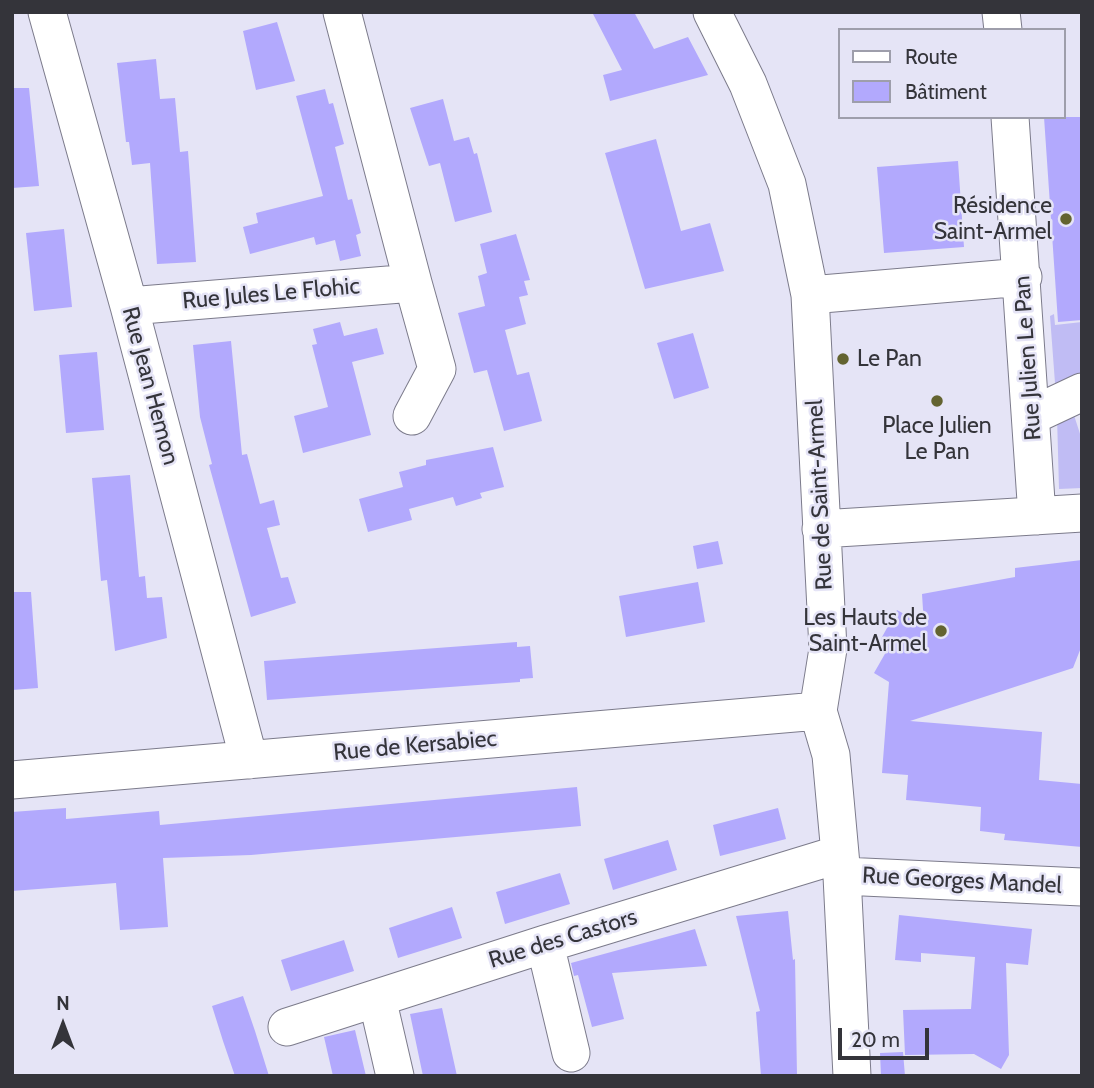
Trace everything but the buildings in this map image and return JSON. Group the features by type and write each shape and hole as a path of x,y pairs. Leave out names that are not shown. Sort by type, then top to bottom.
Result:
{"street":[{"name":"Rue Jean Hemon","path":"47,12 129,306 249,760"},
{"path":"342,12 437,369 412,416"},
{"name":"Rue de Saint-Armel","path":"712,12 748,84 787,184 810,295 828,649 818,712 831,755 841,865 852,1076"},
{"name":"Rue Julien Le Pan","path":"1010,119 1023,277 1037,516"},
{"path":"810,295 1023,277"},
{"name":"Rue Jules Le Flohic","path":"129,306 413,283"},
{"path":"1031,416 1082,392"},
{"path":"821,529 1082,513"},
{"name":"Rue de Kersabiec","path":"12,780 818,712"},
{"name":"Rue Georges Mandel","path":"841,865 1082,887"},
{"name":"Rue des Castors","path":"287,1027 545,944 841,865"},
{"path":"545,944 571,1053"},
{"path":"377,998 395,1076"}],"shaded area":[{"path":"1054,314 1055,325 1082,322 1082,383 1068,389 1055,383 1050,316"},
{"path":"1072,409 1082,440 1082,488 1059,489 1057,416"}],"place":[{"name":"Résidence Saint-Armel","path":"1066,219"},
{"name":"Le Pan","path":"843,359"},
{"name":"Place Julien Le Pan","path":"937,401"},
{"name":"Les Hauts de Saint-Armel","path":"941,631"}]}
